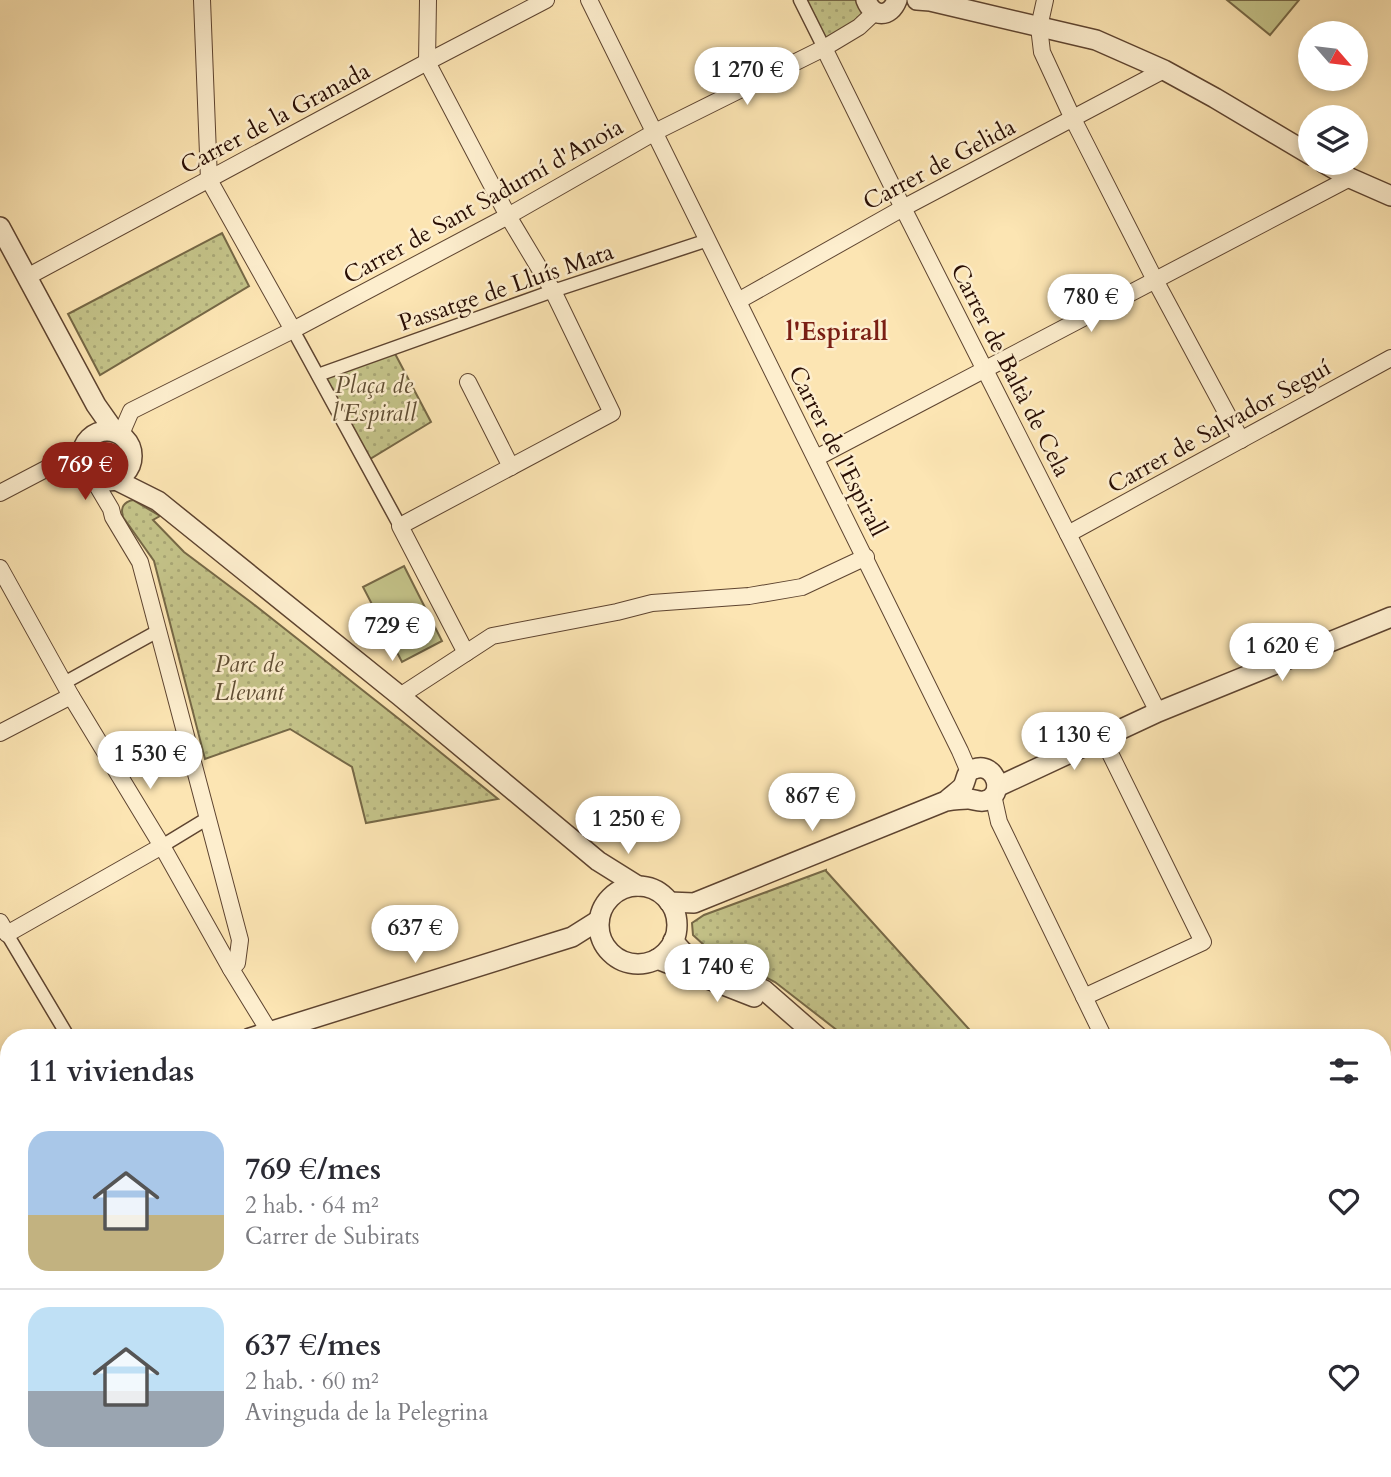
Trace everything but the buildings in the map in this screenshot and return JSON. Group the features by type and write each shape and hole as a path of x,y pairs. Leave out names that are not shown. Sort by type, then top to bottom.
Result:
{"street":[{"path":"202,0 209,180 318,375 466,653"},
{"path":"400,526 612,413 552,292 508,216 427,62 428,0"},
{"name":"Carrer de la Granada","path":"27,277 546,0"},
{"name":"Carrer de l'Espirall","path":"589,0 1100,1029"},
{"path":"800,0 824,48"},
{"path":"870,6 885,13 894,8 897,0"},
{"path":"917,0 1096,40 1164,71 1298,147"},
{"path":"1045,0 1038,27 1042,52 1155,281 1241,440"},
{"name":"Carrer de Sant Sadurní d'Anoia","path":"111,433 131,411 293,330 508,216 655,132 824,48 859,27 870,6"},
{"name":"Carrer de Baltà de Cela","path":"824,48 1158,712"},
{"name":"Carrer de Gelida","path":"738,301 903,208 1164,71"},
{"path":"1345,175 1391,196"},
{"path":"816,458 1350,178"},
{"path":"0,226 111,433 127,440 131,449 132,457 120,475 111,509"},
{"name":"Passatge de Lluís Mata","path":"318,375 708,240"},
{"name":"Carrer de Salvador Seguí","path":"1068,534 1391,358"},
{"path":"467,382 511,467"},
{"path":"111,433 86,442 82,450 82,460 85,470 92,477 140,562 240,940 237,963 231,969"},
{"path":"0,494 82,450"},
{"path":"92,477 99,481 120,475"},
{"path":"120,475 158,501 400,696 597,861 638,886"},
{"path":"400,696 492,636 652,603 749,596 802,587 866,557"},
{"path":"0,568 67,690 269,1029"},
{"path":"669,902 694,903 946,800 1030,771 1158,712 1391,617"},
{"path":"0,733 158,631"},
{"path":"1084,997 1203,942 1102,737"},
{"path":"64,1029 4,928 162,846 208,818"},
{"path":"597,861 616,893"},
{"path":"694,903 675,932 666,951 657,959 632,964 610,953 603,942 599,920 608,900 626,888 650,888 669,902 674,912 675,932 684,952 764,990 808,1029"},
{"path":"276,1029 572,937 599,920"},
{"path":"572,937 603,942"},
{"path":"657,959 757,998 793,1017"}],"green space":[{"path":"806,0 859,0 864,18 827,41"},
{"path":"1227,0 1299,0 1270,35"},
{"path":"222,233 249,286 100,375 68,314"},
{"name":"Plaça de l'Espirall","path":"392,348 431,422 365,462 318,375"},
{"name":"Parc de Llevant","path":"133,500 160,516 153,520 184,552 498,799 366,823 352,767 290,729 205,759 154,561 123,517 124,505"},
{"path":"404,566 442,641 402,662 363,587"},
{"path":"826,870 969,1029 835,1029 775,982 705,946 693,935 692,923 704,915"}],"district":[{"name":"l'Espirall","path":"837,331"}]}
